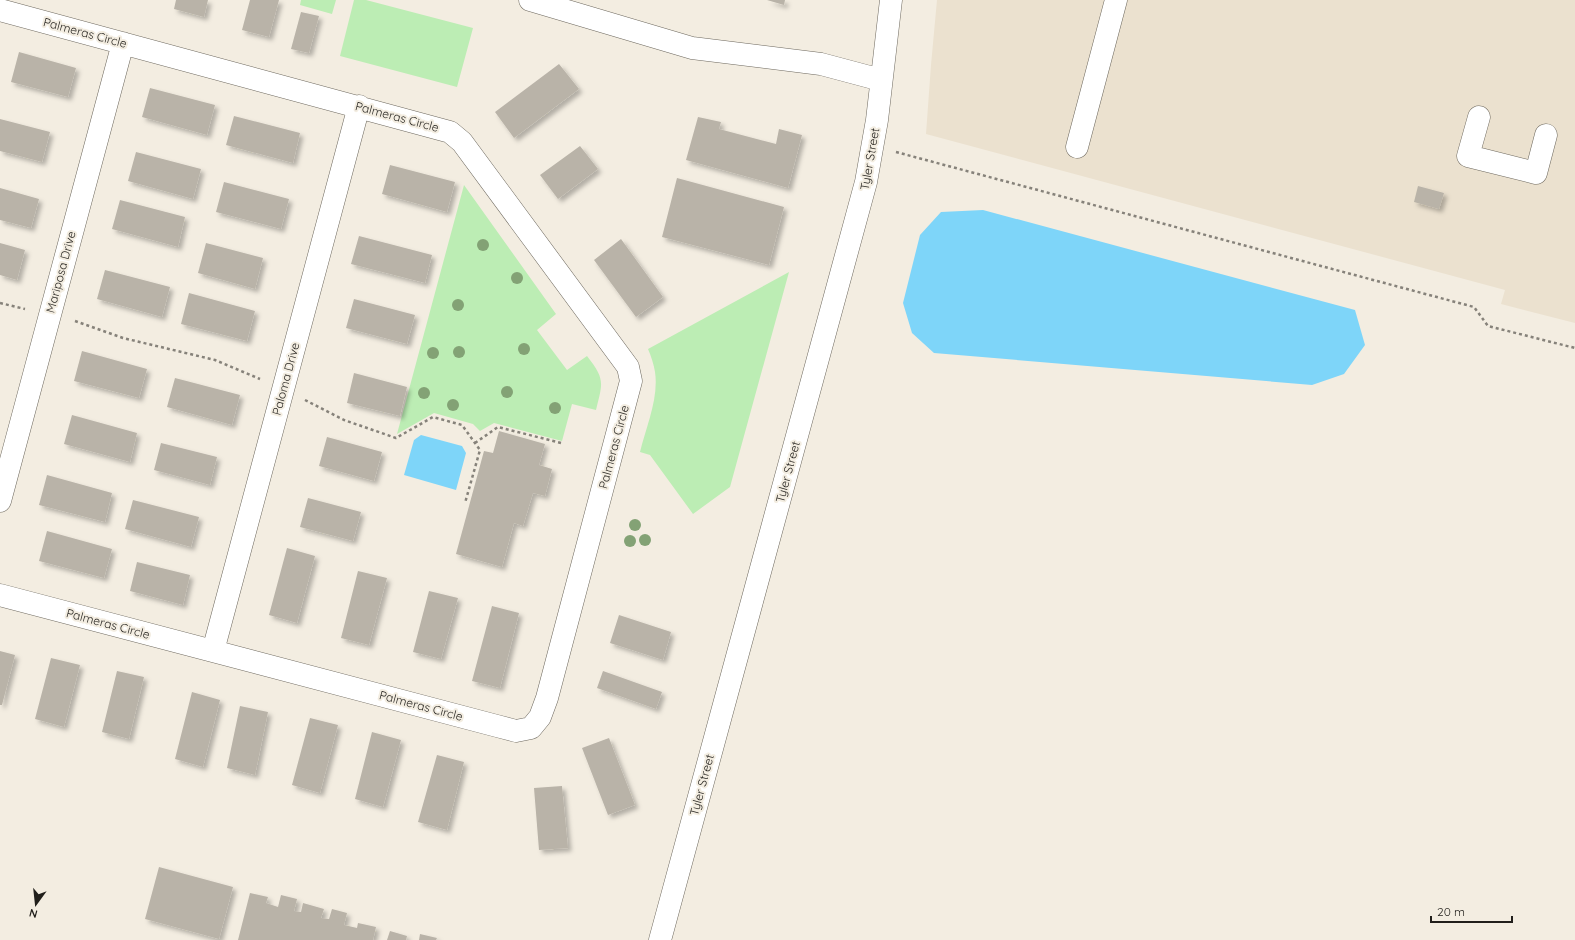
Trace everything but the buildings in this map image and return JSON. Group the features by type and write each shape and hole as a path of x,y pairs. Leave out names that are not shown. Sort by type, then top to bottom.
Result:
{"street":[{"path":"530,0 692,48 821,64 880,80"},
{"name":"Tyler Street","path":"660,940 858,217 873,146 891,0"},
{"path":"1077,147 1116,0"},
{"name":"Palmeras Circle","path":"0,10 359,106 450,132 462,142 628,367 631,381 547,698 540,717 531,728 516,731 0,595"},
{"name":"Mariposa Drive","path":"0,501 123,43"},
{"name":"Paloma Drive","path":"213,651 359,106"},
{"path":"1479,117 1468,156 1536,173 1546,135"}],"path":[{"path":"873,146 1474,307 1488,326 1575,348"},
{"path":"475,443 498,427 561,443"}],"shaded area":[{"path":"937,0 1575,0 1575,323 1501,304 1505,290 926,134"}],"green space":[{"path":"301,0 336,0 332,14 300,5"},
{"path":"354,0 366,0 473,28 457,87 340,56"},
{"path":"464,185 556,314 537,330 567,370 587,356 600,376 601,387 596,410 572,404 562,441 494,423 480,431 473,424 434,413 397,434"},
{"path":"789,272 730,487 693,514 650,455 640,452 654,402 656,382 655,372 648,349"}],"water":[{"path":"983,210 1355,310 1365,345 1344,374 1312,385 934,353 912,333 903,303 920,235 941,212"},
{"path":"421,435 462,446 466,453 456,490 404,475 414,440"}]}
